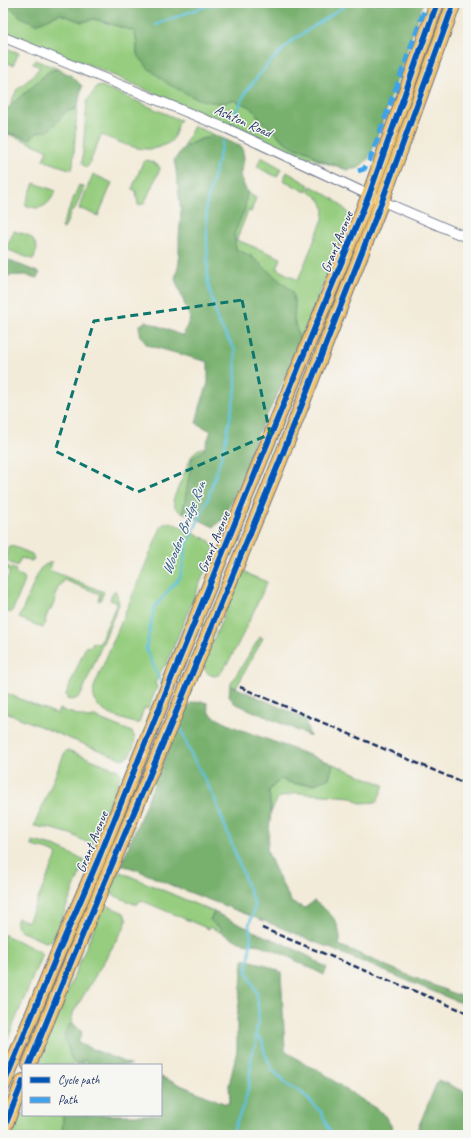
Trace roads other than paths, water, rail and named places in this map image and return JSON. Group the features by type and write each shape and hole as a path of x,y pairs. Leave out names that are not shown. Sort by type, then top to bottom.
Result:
{"main road":[{"path":"438,3 453,6"},
{"name":"Grant Avenue","path":"3,1086 98,860 369,195 438,3"},
{"name":"Grant Avenue","path":"29,1064 279,462 382,201 453,6"},
{"path":"262,456 279,462"},
{"path":"122,842 122,819 137,777 134,771"},
{"path":"3,1131 22,1084"}],"street":[{"name":"Ashton Road","path":"3,37 228,129 382,201 468,238"}],"waterway":[{"path":"156,25 212,4 230,3"},
{"name":"Wooden Bridge Run","path":"234,117 246,91 269,63 293,40 349,3"},
{"name":"Wooden Bridge Run","path":"163,687 146,649 154,608 180,577 187,545 208,499 225,444 236,388 235,350 218,322 208,283 206,206 223,141"},
{"name":"Wooden Bridge Run","path":"178,721 190,752 214,797 255,906 249,925 251,940 247,972 257,993 259,1018 256,1044 252,1052 249,1085 244,1104 234,1128 234,1135"},
{"path":"256,1035 263,1042 264,1051 272,1069 289,1086 301,1092 322,1113 331,1135"}],"railway":[{"path":"240,687 468,785"},
{"path":"262,928 468,1013"}]}
